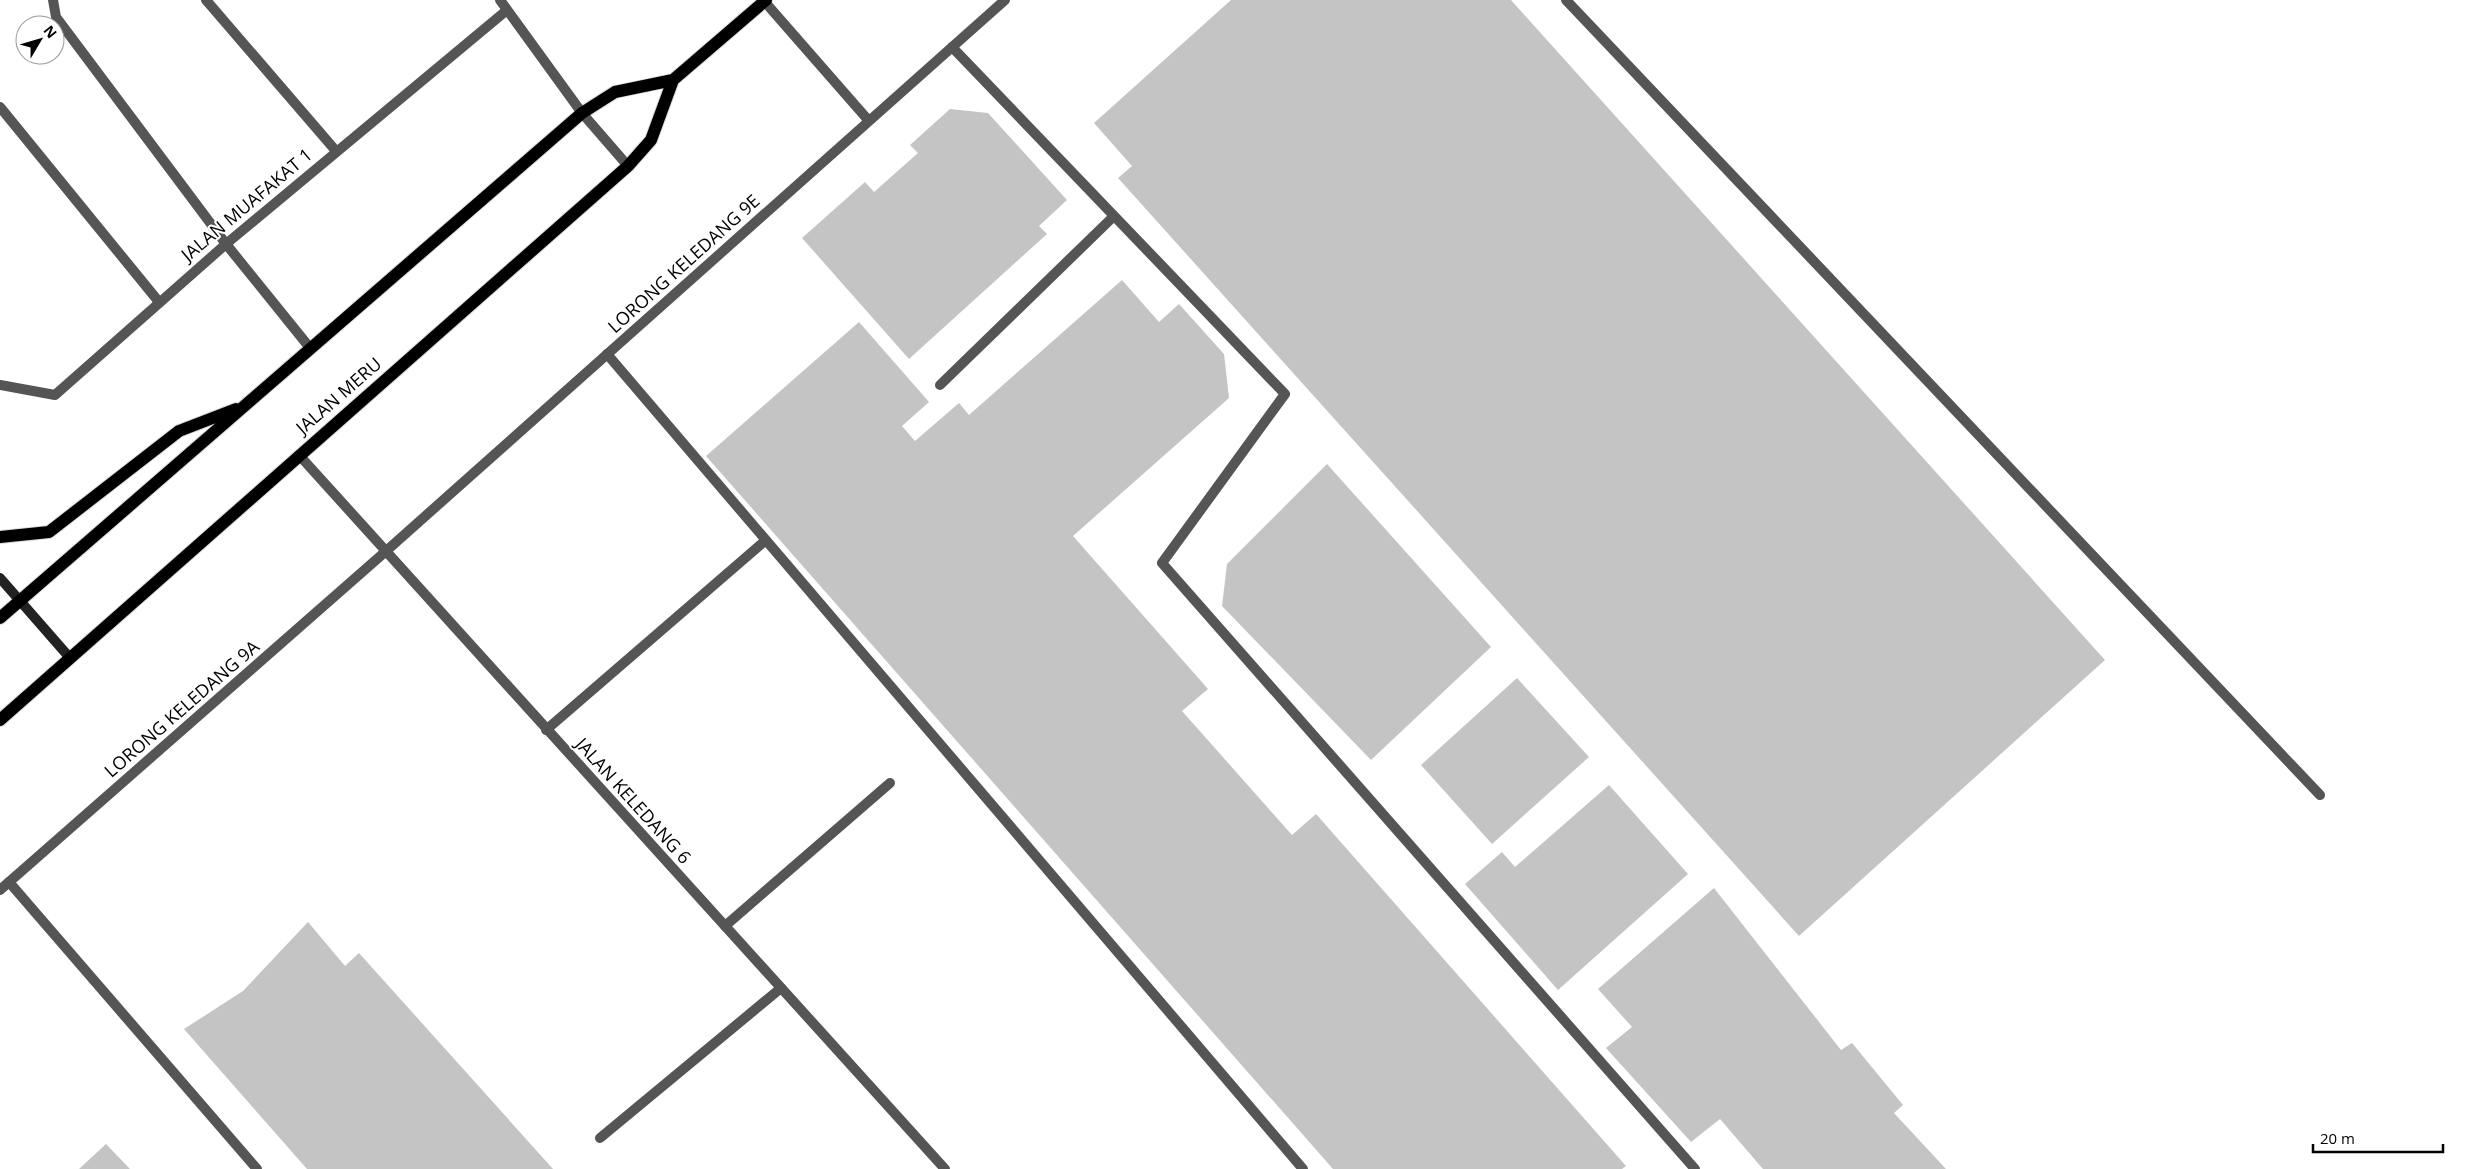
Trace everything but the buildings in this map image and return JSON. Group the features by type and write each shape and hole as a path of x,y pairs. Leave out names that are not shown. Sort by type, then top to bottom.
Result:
{"main road":[{"name":"JALAN MERU","path":"0,618 582,113 615,92 673,80 765,1"},
{"name":"JALAN MERU","path":"0,720 299,454 628,166 651,140 673,80"},
{"path":"0,537 49,532 179,431 244,406"}],"street":[{"path":"53,0 56,17 226,244 310,348"},
{"path":"206,0 336,151"},
{"path":"500,0 582,113 628,166"},
{"name":"LORONG KELEDANG 9E","path":"385,552 1005,0"},
{"path":"1566,0 2320,795"},
{"path":"765,1 869,121"},
{"name":"JALAN MUAFAKAT 1","path":"0,385 55,395 226,244 507,10"},
{"path":"952,47 1284,394 1162,563 1694,1169"},
{"path":"0,107 159,302"},
{"path":"940,385 1114,216"},
{"path":"607,354 1303,1169"},
{"name":"JALAN KELEDANG 6","path":"299,454 385,552 945,1169"},
{"path":"546,730 766,540"},
{"name":"LORONG KELEDANG 9A","path":"0,890 385,552"},
{"path":"0,578 70,658"},
{"path":"725,926 890,783"},
{"path":"9,882 257,1169"},
{"path":"600,1138 781,988"}]}
